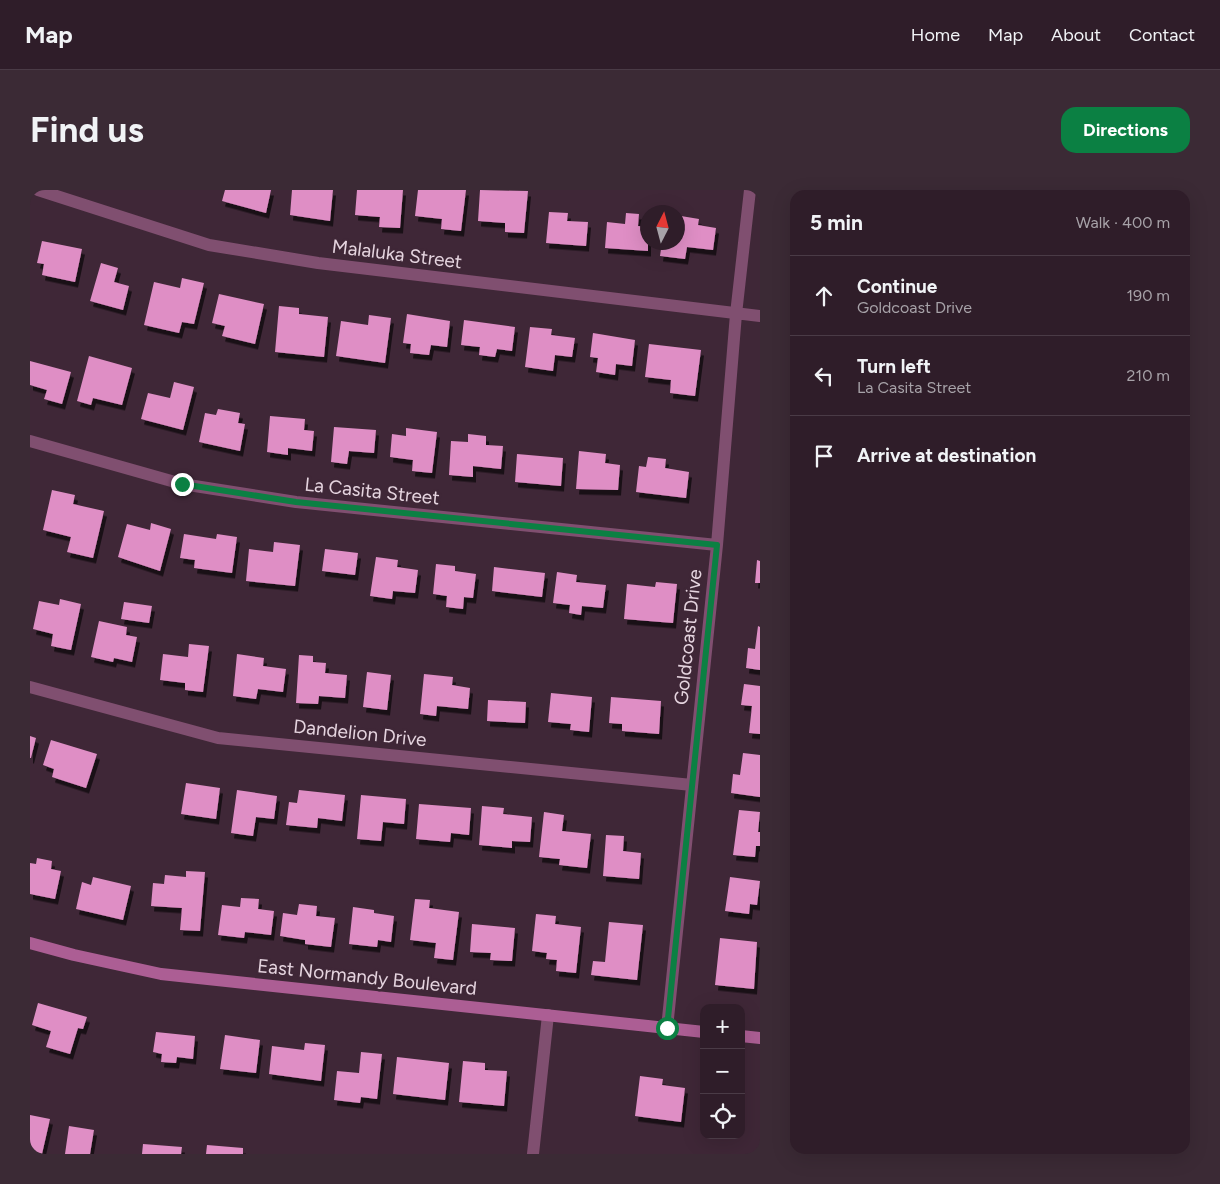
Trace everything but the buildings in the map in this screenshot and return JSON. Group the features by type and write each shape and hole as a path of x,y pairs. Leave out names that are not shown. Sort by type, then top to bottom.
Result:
{"street":[{"name":"Malaluka Street","path":"38,190 209,244 318,263 760,316"},
{"name":"Goldcoast Drive","path":"667,1028 717,545 736,314 750,190"},
{"name":"La Casita Street","path":"30,441 182,484 296,502 717,545"},
{"name":"Dandelion Drive","path":"30,687 218,738 692,785"},
{"name":"East Normandy Boulevard","path":"30,943 74,955 161,974 700,1032"},
{"path":"533,1154 548,1015"},
{"path":"745,1036 760,1038"}],"route":[{"path":"182,484 296,502 717,545 667,1028"}]}
